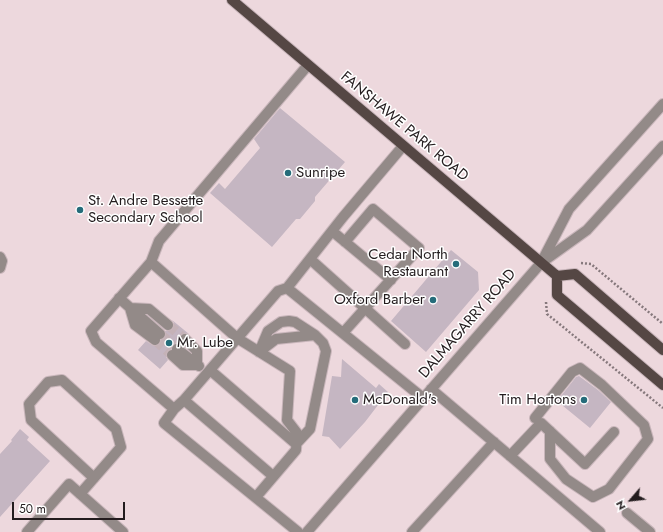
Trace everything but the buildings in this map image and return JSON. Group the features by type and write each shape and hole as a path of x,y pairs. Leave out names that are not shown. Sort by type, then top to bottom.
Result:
{"main road":[{"name":"FANSHAWE PARK ROAD","path":"232,0 557,276"},
{"path":"663,350 574,274 557,276 557,295 663,385"}],"street":[{"path":"174,409 96,342 91,331 151,262 159,241 308,65"},
{"name":"DALMAGARRY ROAD","path":"541,263 569,209 663,104"},
{"path":"298,532 164,423 174,409 184,400 278,291 287,288 332,231 403,146"},
{"name":"DALMAGARRY ROAD","path":"307,532 541,263 587,230 663,146"},
{"path":"343,333 419,248 373,209 345,242"},
{"path":"332,231 391,280"},
{"path":"0,257 2,261 0,268"},
{"path":"310,259 405,344"},
{"path":"151,262 237,338 290,371 287,420 297,433 296,450 256,497"},
{"path":"287,288 423,398"},
{"path":"119,298 157,337"},
{"path":"130,308 149,309 168,325"},
{"path":"259,352 268,331 281,322 295,322 315,335 323,343 326,352 310,429 296,444"},
{"path":"259,352 276,339 315,335"},
{"path":"185,340 197,351 198,365"},
{"path":"175,352 183,365 198,365 296,444"},
{"path":"535,418 572,372 580,368 602,385 644,425 648,439 609,489 593,497 566,479 550,459 550,431"},
{"path":"80,494 94,478 121,447 116,429 62,380 48,382 29,404 31,420 94,478"},
{"path":"431,390 600,532"},
{"path":"184,400 273,476"},
{"path":"510,456 541,423 585,464 614,432"},
{"path":"412,532 494,442"},
{"path":"27,532 69,484 120,531"},
{"path":"627,513 650,532"}],"path":[{"path":"591,264 663,324"},
{"path":"546,299 547,314 663,408"}],"tunnel":[{"path":"168,325 185,339"},
{"path":"160,334 177,349"},
{"path":"155,340 172,355"}],"place":[{"name":"Sunripe","path":"288,173"},
{"name":"St. Andre Bessette Secondary School","path":"80,210"},
{"name":"Cedar North Restaurant","path":"456,264"},
{"name":"Oxford Barber","path":"433,300"},
{"name":"Mr. Lube","path":"169,343"},
{"name":"McDonald's","path":"355,400"},
{"name":"Tim Hortons","path":"584,400"}]}
